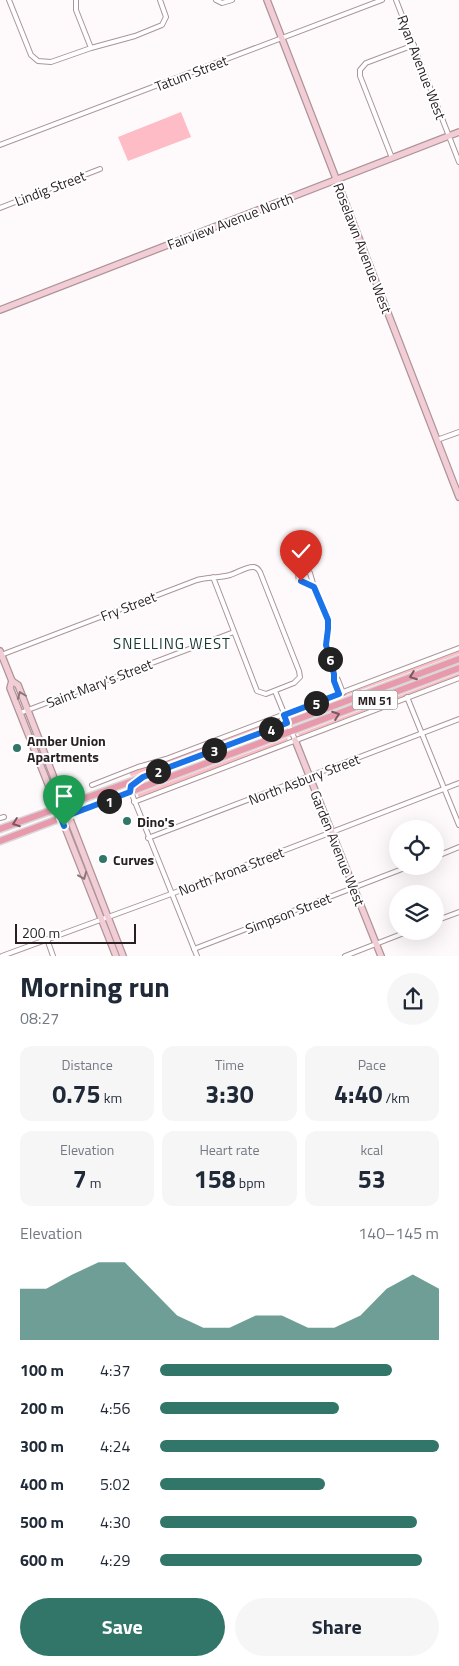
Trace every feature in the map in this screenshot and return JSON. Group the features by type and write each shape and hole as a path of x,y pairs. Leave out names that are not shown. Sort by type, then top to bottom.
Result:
{"main road":[{"name":"MN 51","path":"0,828 127,783 459,659"},
{"name":"MN 51","path":"0,841 459,668"},
{"path":"130,792 131,786 143,777"}],"street":[{"path":"9,0 29,51 37,61 46,63 142,33 164,24 166,20 160,0"},
{"path":"76,0 76,10 91,48"},
{"path":"216,0 222,3 232,0"},
{"name":"Roselawn Avenue West","path":"267,0 459,497"},
{"name":"Tatum Street","path":"0,146 382,0"},
{"name":"Ryan Avenue West","path":"396,0 459,162"},
{"path":"392,158 360,76 360,70 366,63 414,45"},
{"name":"Fairview Avenue North","path":"0,310 459,132"},
{"name":"Lindig Street","path":"0,208 100,169"},
{"path":"437,440 459,432"},
{"name":"Fry Street","path":"1,653 187,584 229,575 252,567 260,572 300,674 296,681 275,690"},
{"path":"314,587 308,586 299,580 300,572 310,573 328,620 326,645 341,693"},
{"path":"213,577 256,688 263,694 275,690 295,740"},
{"name":"Saint Mary's Street","path":"20,713 234,632"},
{"path":"92,785 284,715 459,648"},
{"path":"1,653 12,681 18,685 60,807 61,818 116,956"},
{"path":"134,802 459,678"},
{"path":"12,681 10,688 20,713 60,807 68,816 123,956"},
{"path":"407,697 459,825"},
{"name":"North Asbury Street","path":"148,838 459,719"},
{"name":"Garden Avenue West","path":"295,740 380,956"},
{"path":"123,773 127,783"},
{"name":"North Arona Street","path":"2,956 171,894 459,783"},
{"path":"130,792 197,956"},
{"path":"444,854 459,848"},
{"name":"Simpson Street","path":"194,949 389,874"},
{"path":"444,918 459,912"},
{"path":"47,939 53,956"},
{"path":"344,956 389,939"}],"shaded area":[{"path":"181,112 191,137 128,161 118,137"},
{"path":"459,651 459,654 290,716 291,715"},
{"path":"459,673 459,675 299,736 298,734"},
{"path":"280,719 281,721 132,776 130,775 130,772 169,760"},
{"path":"287,738 288,740 277,745 138,796 138,794"}],"place":[{"name":"Amber Union Apartments","path":"17,748"},
{"name":"Dino's","path":"127,821"},
{"name":"Curves","path":"103,859"}],"district":[{"name":"SNELLING WEST","path":"172,643"}],"route":[{"path":"64,826 61,818 130,792 131,786 143,777 287,723 284,715 339,694 326,645 328,620 314,587 308,586 301,581"}]}
